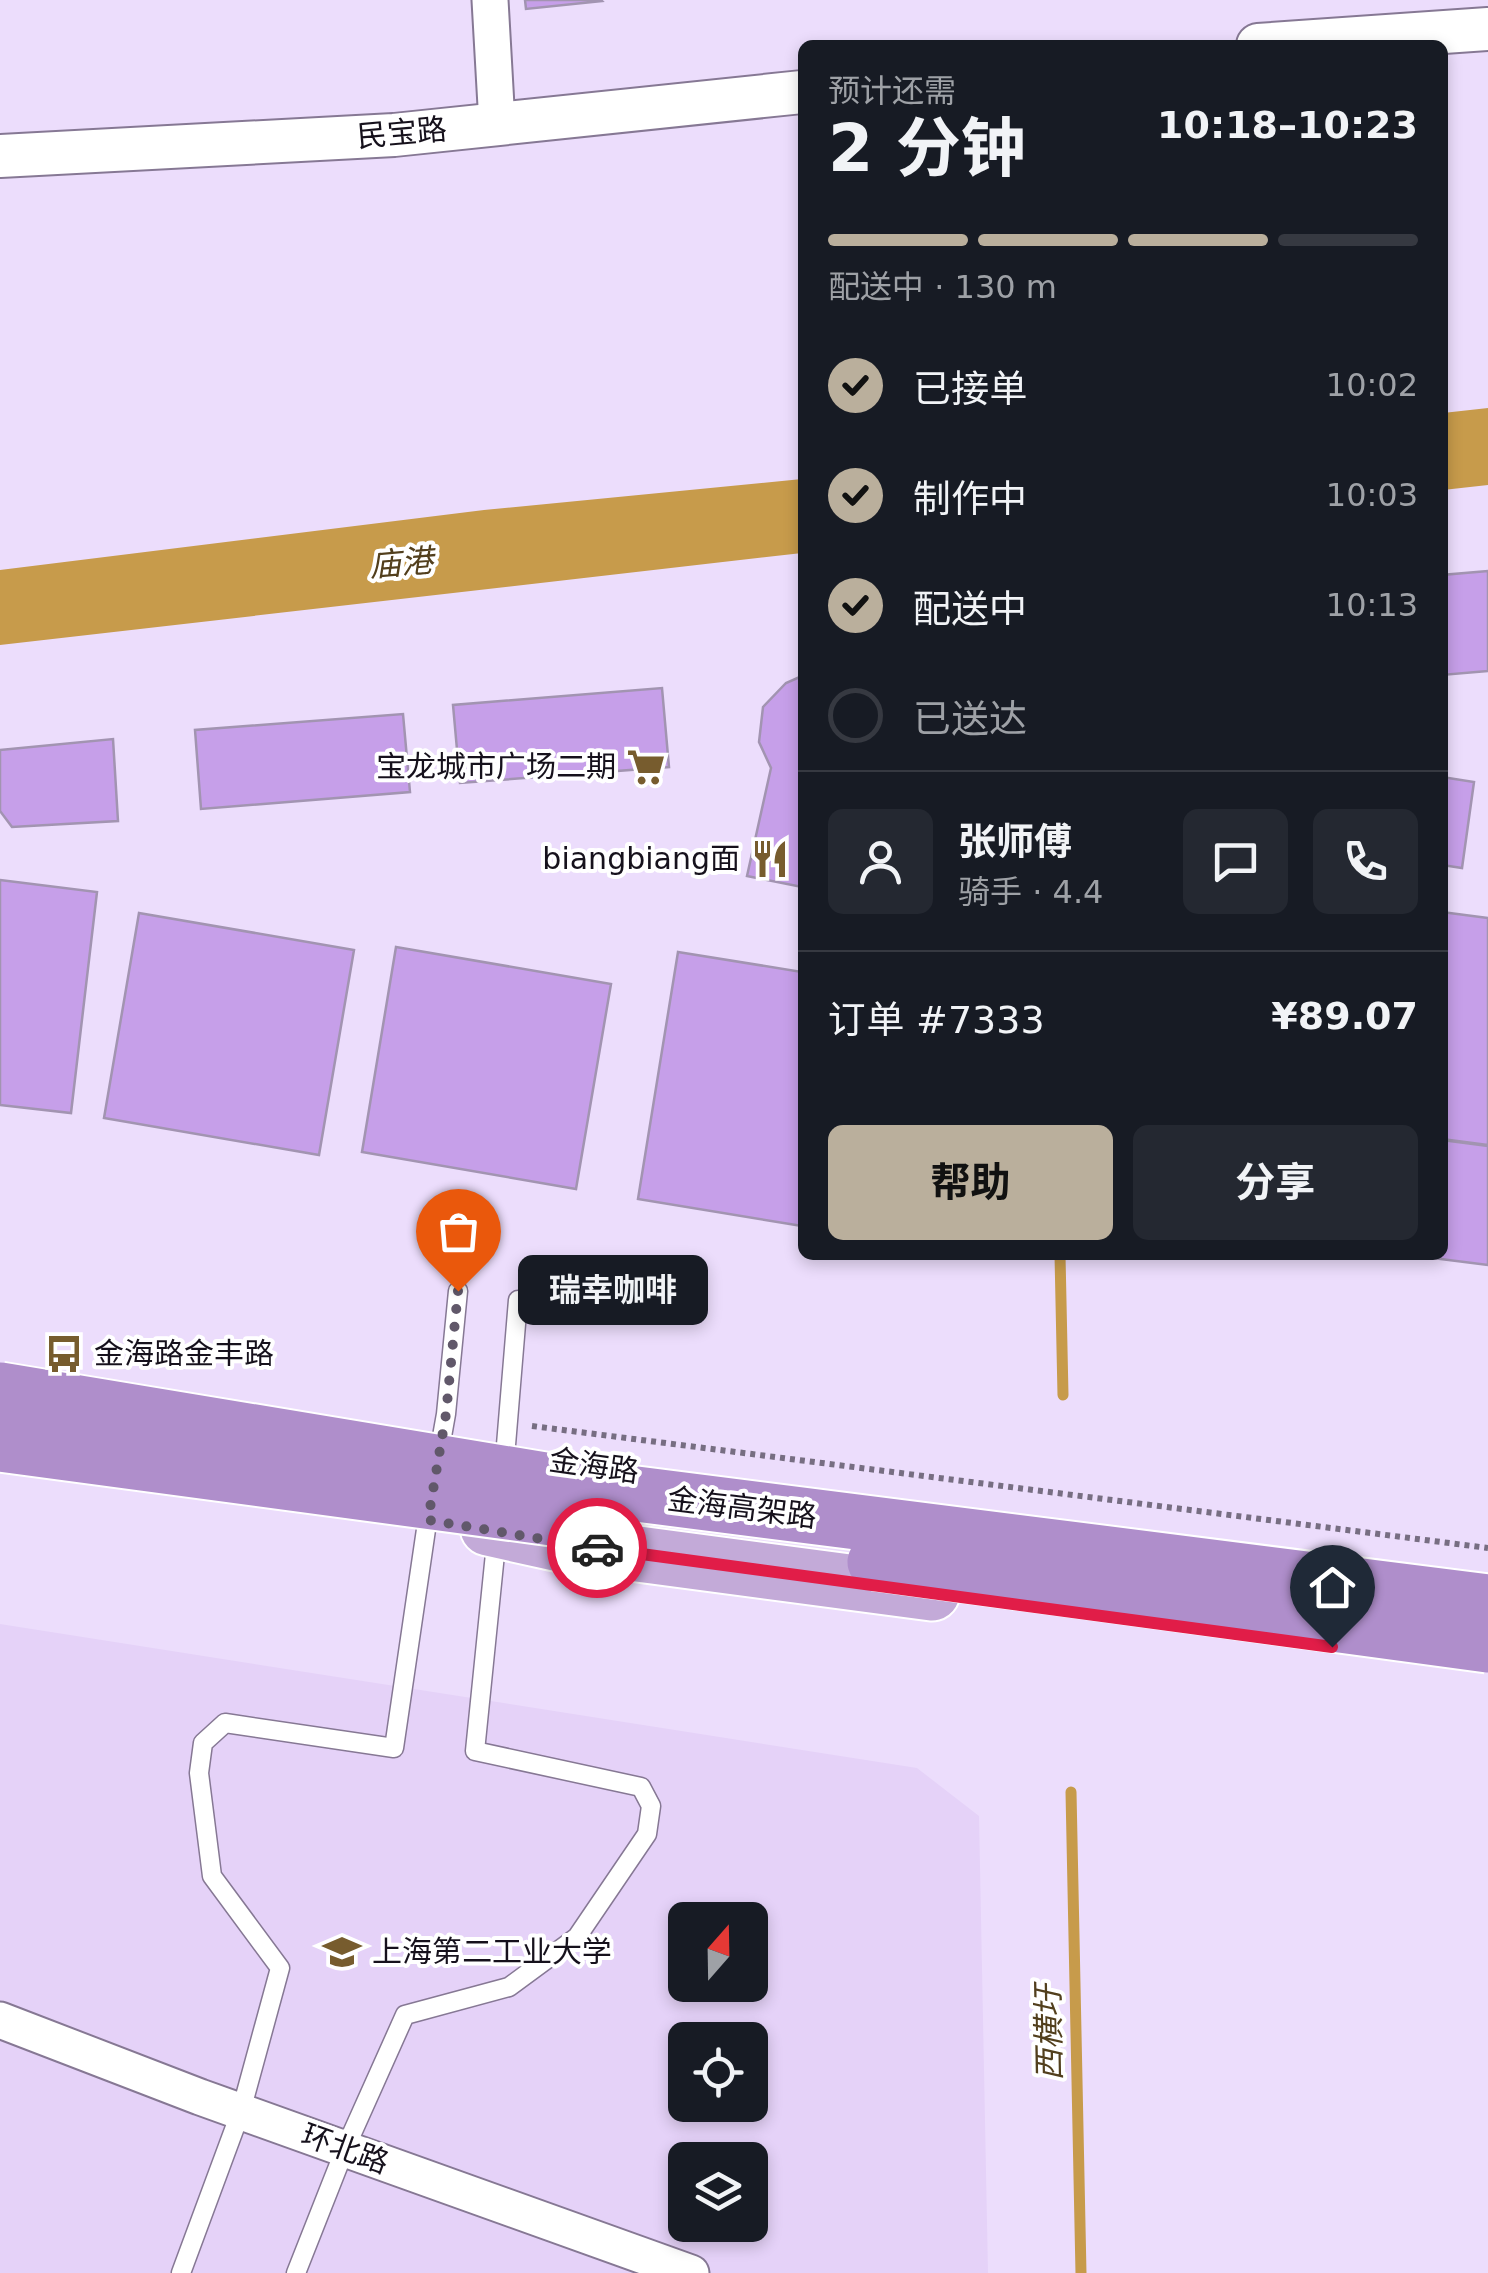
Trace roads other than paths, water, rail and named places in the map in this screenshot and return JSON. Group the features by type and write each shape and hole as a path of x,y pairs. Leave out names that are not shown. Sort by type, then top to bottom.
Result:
{"highway":[{"name":"金海高架路","path":"0,1390 605,1490 1488,1602"},
{"name":"金海高架路","path":"0,1444 1488,1645"}],"main road":[{"name":"金海路","path":"0,1371 440,1442 508,1438 560,1462 1488,1578"},
{"path":"0,1460 498,1530 555,1543 1488,1668"}],"street":[{"path":"490,0 497,124"},
{"path":"1326,40 1488,28"},
{"name":"民宝路","path":"0,156 394,136 798,92"},
{"name":"环北路","path":"0,2020 241,2112 691,2273"}],"lane":[{"path":"181,2273 241,2112 280,1968 212,1876 200,1773 203,1743 226,1723 394,1748 446,1414 458,1291"},
{"path":"296,2273 345,2148 405,2015 510,1987 577,1937 647,1834 651,1806 641,1786 476,1751 518,1300"}],"water":[{"path":"1488,408 1488,485 1448,489 1448,412"},
{"name":"庙港","path":"798,479 798,553 0,645 0,570 484,510"}],"waterway":[{"path":"1060,1260 1063,1395"},
{"name":"西横圩","path":"1071,1792 1081,2273"}],"place":[{"name":"宝龙城市广场二期","path":"646,767"},
{"name":"biangbiang面","path":"770,859"},
{"name":"瑞幸咖啡","path":"458,1291"},
{"name":"金海路金丰路","path":"64,1354"},
{"name":"上海第二工业大学","path":"342,1952"}]}
